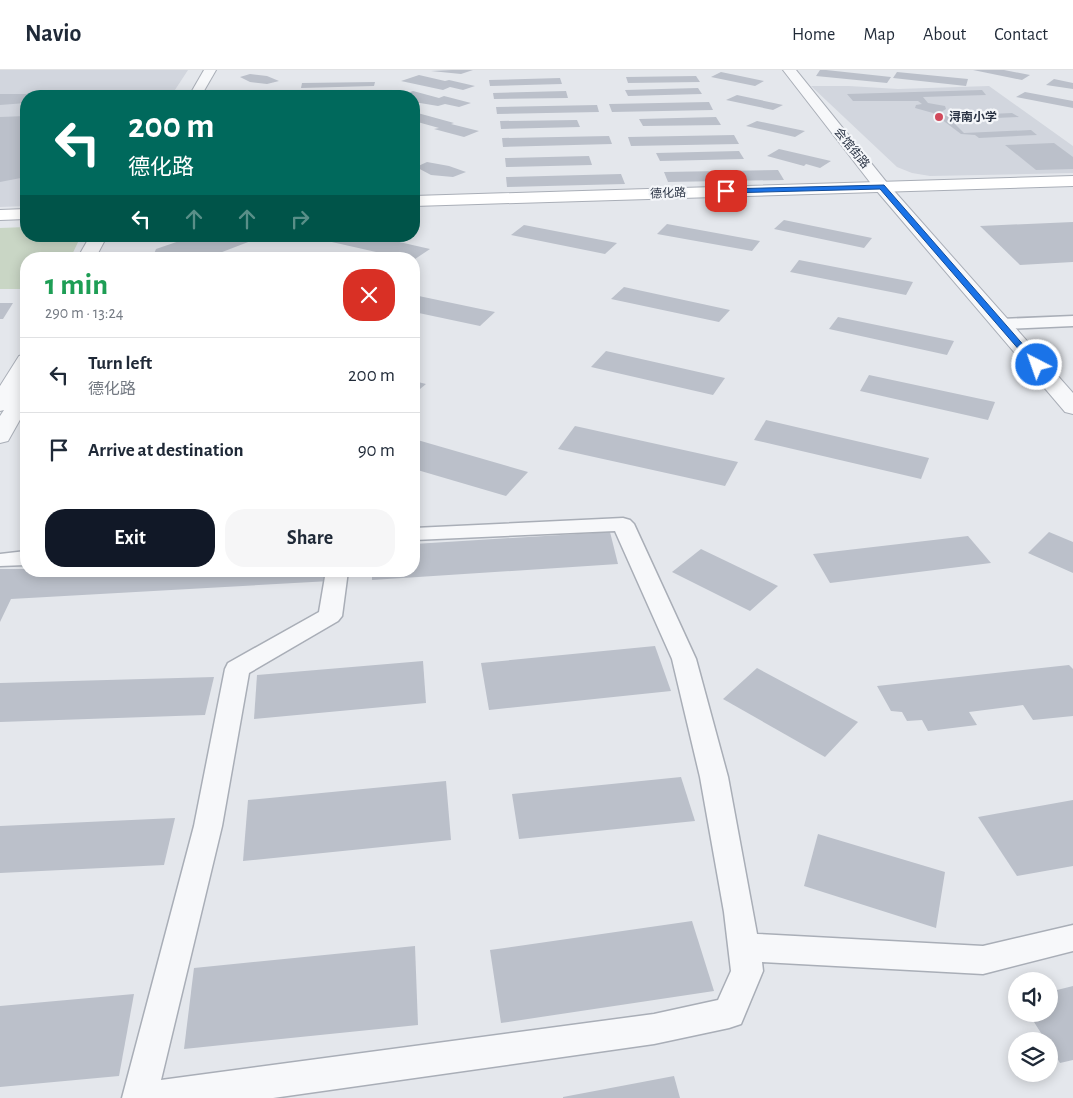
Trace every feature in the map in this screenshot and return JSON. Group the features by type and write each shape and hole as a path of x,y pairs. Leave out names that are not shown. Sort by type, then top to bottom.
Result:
{"main road":[{"name":"德化路","path":"420,206 1073,181"},
{"name":"德化路","path":"420,201 1073,186"},
{"path":"0,215 20,214"},
{"path":"0,221 20,220"}],"street":[{"path":"198,90 210,70"},
{"name":"会馆街路","path":"789,70 884,189 1073,407"},
{"path":"1001,324 1073,320"},
{"path":"0,405 20,370"},
{"path":"0,436 20,401"},
{"path":"152,1098 654,1029 729,1013 747,971 739,912 714,777 684,660 623,524 420,534"},
{"path":"2,560 20,558"},
{"path":"139,1098 208,826 237,669 330,616 336,577"},
{"path":"744,947 984,960 1073,938"}],"shaded area":[{"path":"0,70 188,70 175,90 20,90 20,206 0,207"},
{"name":"浔南小学","path":"811,86 898,89 989,86 1073,146 1073,173 930,176 912,173 897,167"}],"green space":[{"path":"20,227 20,242 78,242 73,252 20,252 20,289 0,289 0,228"}],"building":[{"path":"473,70 461,74 431,71"},
{"path":"820,70 891,77 887,83 816,76"},
{"path":"973,70 1004,70 1030,75 1022,80"},
{"path":"721,72 764,81 755,86 711,77"},
{"path":"897,72 968,79 966,86 893,78"},
{"path":"250,74 267,76 279,81 267,84 250,82 240,77"},
{"path":"419,75 475,86 463,90 450,87 443,90 401,81"},
{"path":"696,76 700,82 628,83 626,77"},
{"path":"560,78 562,84 490,86 489,80"},
{"path":"1054,79 1073,83 1073,89 1046,85"},
{"path":"375,82 374,86 301,88 302,83"},
{"path":"698,88 702,94 628,96 625,90"},
{"path":"982,90 986,95 923,97 928,103 945,106 946,109 941,112 946,116 1012,113 1019,117 951,120 964,133 1031,130 1037,135 979,138 975,135 961,134 933,113 915,108 916,105 922,104 918,101 853,101 847,94"},
{"path":"566,91 568,98 494,99 493,93"},
{"path":"1025,92 1073,101 1073,108 1016,97"},
{"path":"420,93 439,98 444,96 471,103 459,107 445,104 438,106 420,103"},
{"path":"0,94 20,94 20,103 0,105"},
{"path":"737,95 783,105 773,110 726,100"},
{"path":"709,102 713,110 612,112 609,104"},
{"path":"597,105 599,112 497,114 496,107"},
{"path":"420,114 479,131 464,137 434,129 439,128 420,123"},
{"path":"20,116 20,178 0,182 0,117"},
{"path":"716,117 721,125 643,126 639,119"},
{"path":"577,120 580,127 501,129 500,121"},
{"path":"757,121 805,131 795,137 746,126"},
{"path":"734,135 739,144 631,146 628,137"},
{"path":"609,136 612,144 503,147 502,138"},
{"path":"1054,143 1073,157 1073,169 1036,170 1005,145"},
{"path":"779,149 831,161 820,168 806,164 804,166 767,156"},
{"path":"739,151 744,159 660,161 656,153"},
{"path":"589,156 592,165 506,167 505,158"},
{"path":"427,162 449,166 466,172 453,177 431,175 420,169 420,165"},
{"path":"778,170 784,180 668,182 664,172"},
{"path":"621,174 625,184 507,187 506,177"},
{"path":"784,220 872,238 864,248 774,229"},
{"path":"1073,222 1073,262 1020,265 980,226"},
{"path":"667,224 760,241 752,251 657,234"},
{"path":"524,225 617,243 605,254 511,235"},
{"path":"176,242 248,242 222,252 155,252 156,249"},
{"path":"332,242 399,242 430,249 420,256 420,252 376,252"},
{"path":"799,260 913,282 906,295 790,272"},
{"path":"624,287 730,310 719,322 611,299"},
{"path":"420,296 495,312 480,326 420,313"},
{"path":"0,303 13,303 3,319 0,319"},
{"path":"838,317 954,341 947,355 829,329"},
{"path":"606,351 725,378 713,395 591,367"},
{"path":"869,375 995,402 988,420 860,391"},
{"path":"420,382 426,384 420,389"},
{"path":"766,420 929,458 921,479 754,440"},
{"path":"575,426 738,462 725,486 558,449"},
{"path":"420,441 528,472 506,496 420,471"},
{"path":"610,532 618,564 420,577 420,544"},
{"path":"1049,532 1073,542 1073,573 1028,553"},
{"path":"968,536 991,563 830,583 813,554"},
{"path":"701,549 778,586 750,611 672,572"},
{"path":"0,569 20,569 20,577 330,577 330,581 11,599 0,622"},
{"path":"372,577 418,577 372,580"},
{"path":"655,646 671,691 489,710 481,663"},
{"path":"423,661 426,703 254,719 257,675"},
{"path":"1069,665 1073,669 1073,716 1033,720 1023,705 969,712 977,725 928,731 922,720 907,721 902,712 891,711 877,686"},
{"path":"757,668 858,722 825,757 723,699"},
{"path":"214,677 205,715 0,722 0,683"},
{"path":"681,777 695,821 519,839 512,794"},
{"path":"446,781 451,840 243,861 248,800"},
{"path":"1073,800 1073,866 1017,876 978,817"},
{"path":"175,818 164,865 0,873 0,826"},
{"path":"818,834 945,872 936,928 804,886"},
{"path":"692,921 714,991 501,1023 490,950"},
{"path":"415,946 418,1025 184,1049 194,968"},
{"path":"1073,986 1073,1060 1060,1063 1058,1060 1058,1032 1040,1032 1034,1022 1058,1022 1058,990"},
{"path":"134,994 119,1076 0,1087 0,1006"},
{"path":"674,1076 680,1098 563,1098 563,1097"}],"place":[{"name":"浔南小学","path":"939,117"}],"route":[{"path":"726,191 882,186 1037,365"}]}
